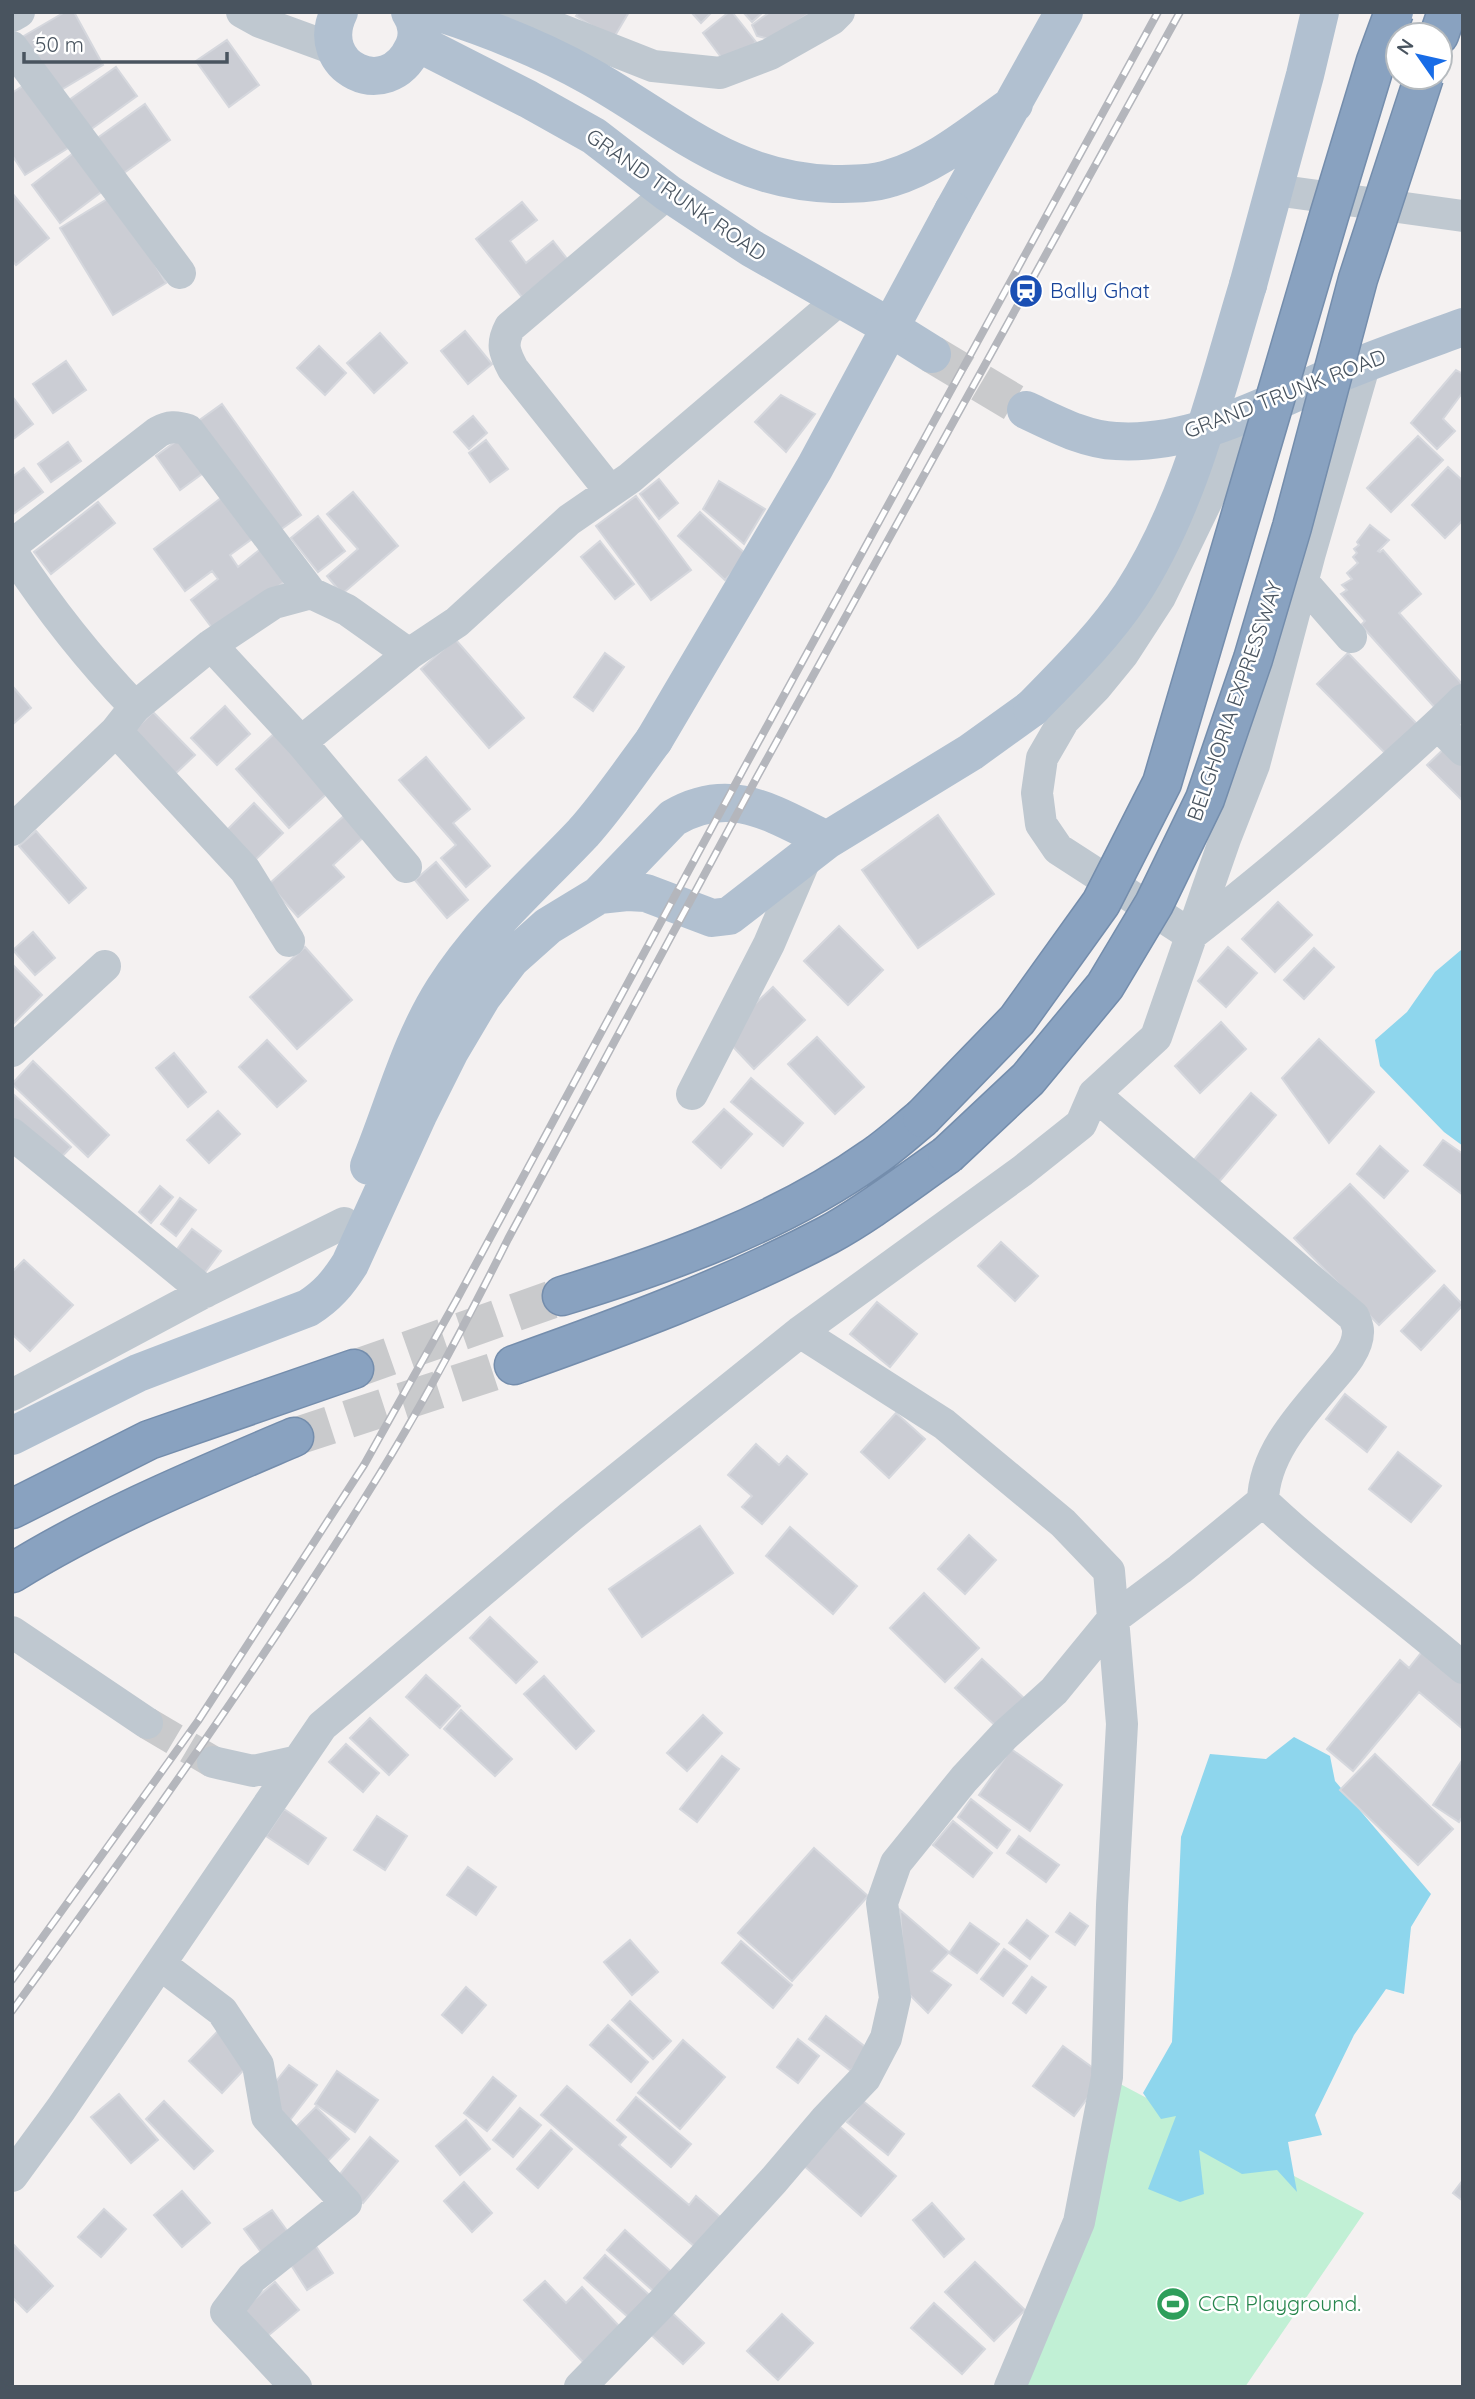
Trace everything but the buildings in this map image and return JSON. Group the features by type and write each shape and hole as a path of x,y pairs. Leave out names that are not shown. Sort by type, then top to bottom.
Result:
{"highway":[{"name":"BELGHORIA EXPRESSWAY","path":"562,1296 703,1247 823,1189 873,1158 922,1118 1017,1020 1101,903 1162,783 1333,203 1376,61 1394,12"},
{"name":"BELGHORIA EXPRESSWAY","path":"514,1365 678,1305 760,1269 830,1233 947,1155 1028,1079 1105,986 1154,904 1205,799 1257,646 1292,527 1358,279 1419,91"},
{"path":"12,1509 149,1440 354,1369"},
{"path":"12,1573 50,1550 136,1506 294,1437"}],"main road":[{"path":"12,1436 138,1373 308,1308 324,1298 338,1283 361,1240 415,1042 445,986 478,941 582,834 612,799 654,740 815,467 1063,12"},
{"path":"599,895 646,893 712,918 729,916 816,850 950,765 1032,708 1094,644 1130,596 1155,553 1186,484 1275,191 1320,12"},
{"path":"329,25 346,66 366,76 377,76 388,75 407,62 421,22 472,23 542,52 589,76 716,155 761,173 810,183 850,184 889,179 920,167 1014,104"},
{"name":"GRAND TRUNK ROAD","path":"421,22 528,99 594,136 668,194 751,248 932,354"},
{"name":"GRAND TRUNK ROAD","path":"1026,410 1074,432 1114,442 1154,441 1193,432 1237,416 1365,363 1463,327"},
{"path":"281,1318 315,1274 482,997 512,959 548,926 599,895 673,818 708,803 726,801 774,814 816,850"}],"street":[{"path":"12,16 19,12"},
{"path":"242,12 260,22 329,25"},
{"path":"516,12 653,66 720,73 770,54 832,15"},
{"path":"12,47 180,273"},
{"path":"1275,191 1463,216"},
{"path":"610,491 513,369 504,353 503,340 510,327 668,194"},
{"path":"300,742 408,654 457,622 569,520 630,478 840,299"},
{"path":"12,2176 61,2109 322,1726 570,1517 800,1332 1022,1171 1081,1124 1094,1094 1156,1037 1225,839 1254,765 1302,581 1365,363"},
{"path":"1191,935 1058,849 1041,824 1037,793 1042,758 1064,720 1123,654 1160,597 1211,492 1237,416"},
{"path":"12,545 158,432 166,427 177,426 188,430 311,593 347,610 408,654"},
{"path":"12,552 96,667 126,719 245,870 289,941"},
{"path":"1302,581 1351,637"},
{"path":"12,830 126,719 211,645 274,603 311,593"},
{"path":"211,645 300,742 406,867"},
{"path":"1191,935 1266,877 1463,700"},
{"path":"1438,725 1463,750"},
{"path":"692,1094 816,850"},
{"path":"12,1052 105,966"},
{"path":"1094,1094 1354,1317 1359,1332 1348,1359 1274,1453 1263,1484 1263,1501 1306,1541 1404,1617 1463,1668"},
{"path":"12,1134 205,1292"},
{"path":"12,1395 205,1292 344,1223"},
{"path":"800,1332 944,1424 1063,1523 1109,1572 1122,1724 1112,1905 1107,2077 1079,2222 1010,2387"},
{"path":"580,2387 662,2304 865,2078 886,2038 895,1998 882,1903 897,1863 964,1779 1004,1736 1054,1691 1113,1619 1180,1569 1263,1501"},
{"path":"12,1632 147,1723"},
{"path":"213,1762 253,1772 298,1761"},
{"path":"160,1964 222,2011 258,2065 267,2117 346,2203 252,2278 226,2312 296,2387"}],"green space":[{"name":"CCR Playground.","path":"1107,2077 1364,2213 1245,2387 1010,2387 1079,2222"}],"water":[{"path":"1461,950 1463,1146 1444,1132 1380,1066 1375,1040 1407,1012 1435,972"},
{"path":"1294,1737 1330,1756 1335,1781 1431,1894 1411,1927 1404,1994 1386,1989 1354,2035 1315,2115 1322,2135 1288,2142 1297,2192 1277,2170 1242,2174 1199,2150 1204,2194 1180,2202 1148,2189 1176,2116 1161,2119 1143,2093 1172,2042 1181,1837 1210,1754 1266,1759"}],"tunnel":[{"path":"932,354 1026,410"},
{"path":"354,1369 562,1296"},
{"path":"294,1437 514,1365"},
{"path":"147,1723 213,1762"}],"railway":[{"path":"12,1980 198,1721 364,1465 1158,12"},
{"path":"12,2011 246,1680 336,1544 413,1417 757,777 1180,12"}],"place":[{"name":"Bally Ghat","path":"1026,291"},
{"name":"CCR Playground.","path":"1173,2304"}]}
